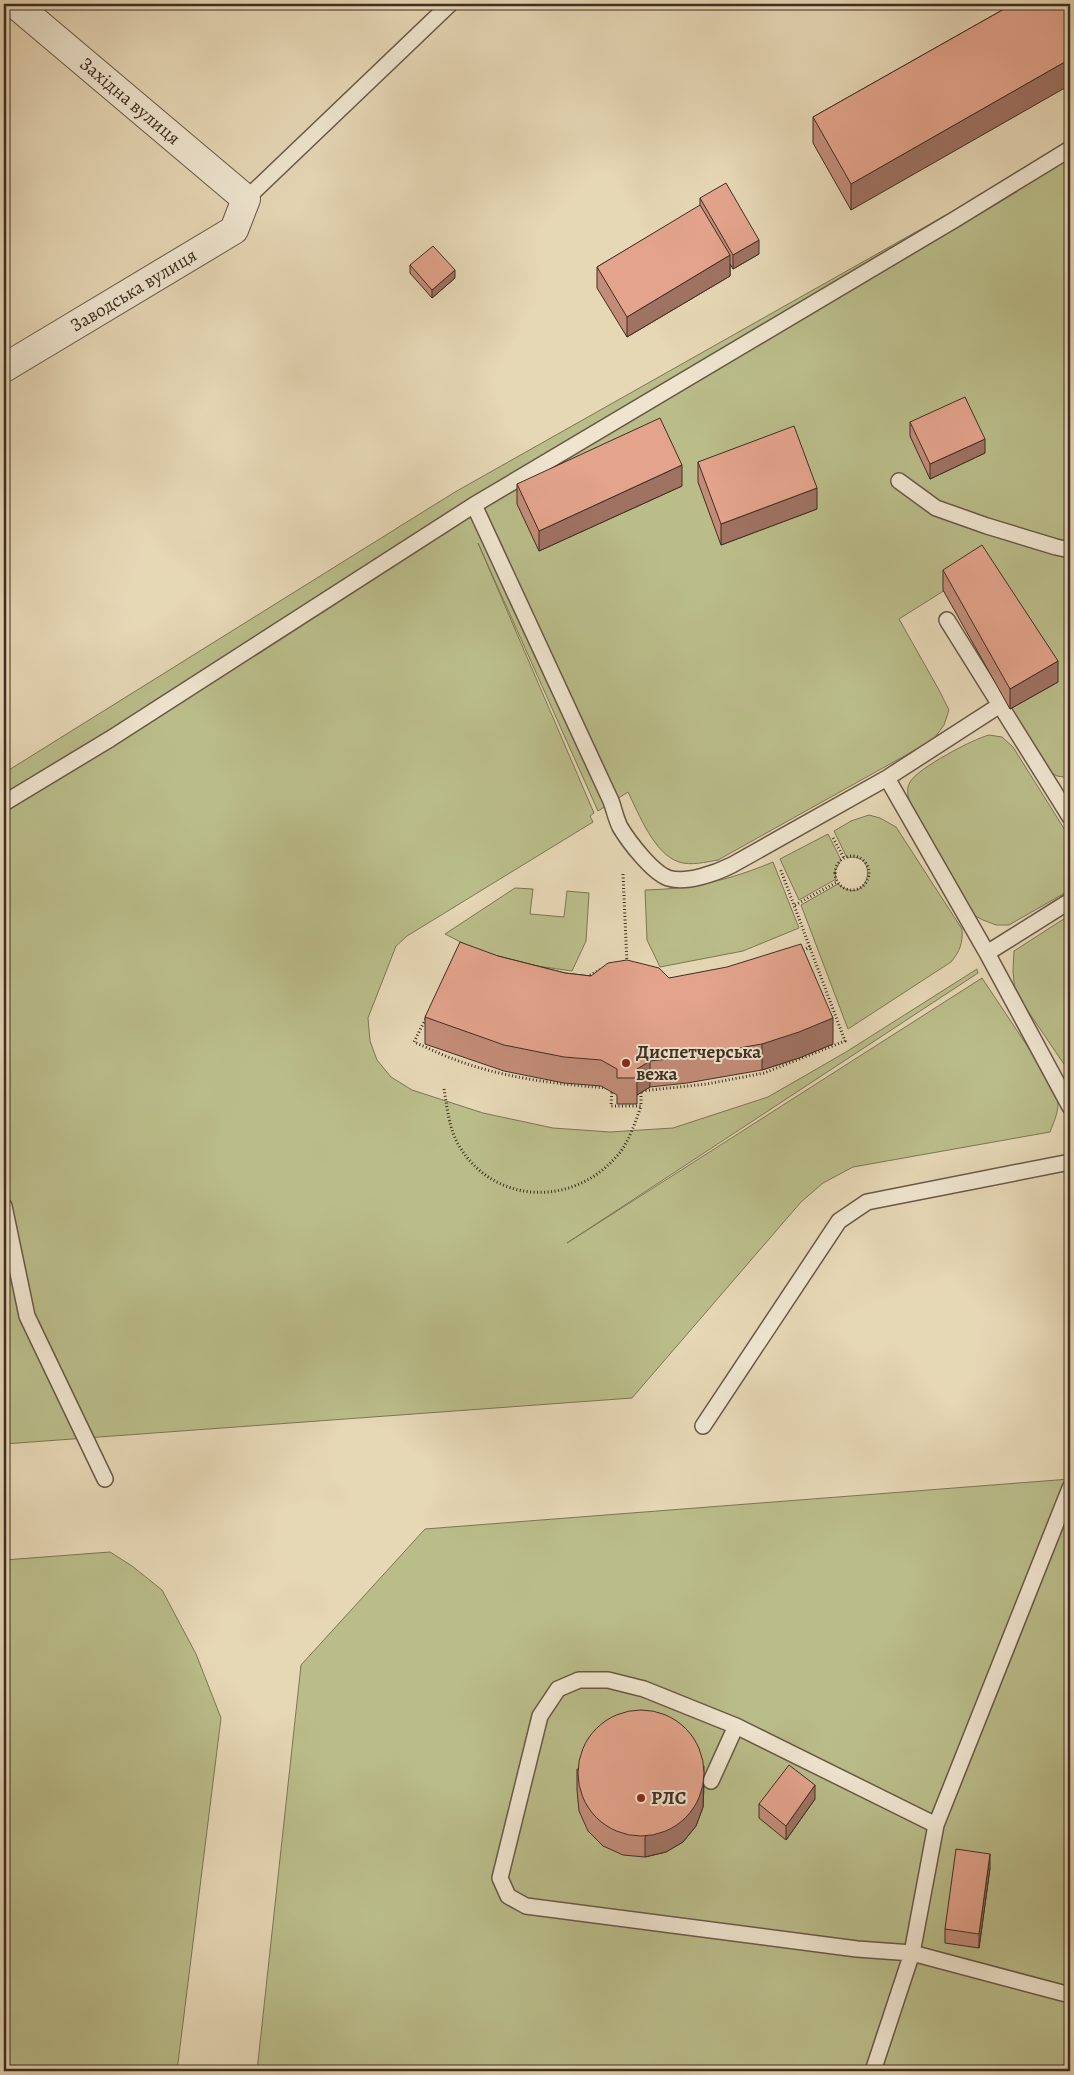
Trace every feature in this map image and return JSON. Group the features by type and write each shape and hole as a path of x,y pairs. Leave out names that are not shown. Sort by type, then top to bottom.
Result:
{"street":[{"name":"Західна вулиця","path":"15,4 246,199"},
{"name":"Заводська вулиця","path":"4,368 234,230 246,199"}],"lane":[{"path":"246,199 450,4"},
{"path":"4,803 110,739 474,505 1070,149"},
{"path":"899,481 936,508 1056,548 1070,550"},
{"path":"474,505 611,801 620,826 649,864 668,878 692,878 714,874 888,778 1000,705"},
{"path":"947,620 1070,817"},
{"path":"888,778 987,953 1070,1107"},
{"path":"987,953 1070,901"},
{"path":"703,1426 840,1221 867,1202 1070,1162"},
{"path":"4,1206 27,1316 106,1479"},
{"path":"872,2071 912,1953 936,1825 1070,1488"},
{"path":"936,1825 736,1726 644,1689 608,1680 579,1680 558,1689 540,1716 500,1878 508,1896 526,1906 857,1949 912,1953 1070,1995"},
{"path":"712,1781 736,1726"}],"path":[{"path":"620,826 627,970"},
{"path":"444,1089 451,1125 457,1143 469,1160 484,1175 506,1186 527,1192 550,1193 568,1190 584,1182 617,1157 636,1121 640,1106 641,1090 707,1084 764,1073 845,1041 795,905 770,844"},
{"path":"855,857 865,863 868,868 868,880 860,888 845,889 837,882 835,871 839,862 844,858 855,857"},
{"path":"795,905 837,882"},
{"path":"794,954 810,947"},
{"path":"619,963 635,964"},
{"path":"580,983 610,964"},
{"path":"431,1007 414,1042 456,1060 504,1074 569,1085 612,1088 611,1106 640,1106"}],"green space":[{"path":"1070,145 1070,778 1057,776 1050,772 1010,709 980,568 899,619 949,710 944,725 933,740 718,860 693,864 679,862 670,858 655,842 642,822 628,792 598,811 478,543 594,813 590,816 593,822 407,936 396,946 368,1018 370,1041 377,1060 391,1077 412,1090 483,1113 553,1128 610,1132 673,1128 768,1097 846,1052 977,969 978,973 567,1243 982,978 1052,1083 1057,1096 1058,1108 1050,1132 853,1167 823,1183 801,1202 632,1398 4,1444 4,773 455,492"},
{"path":"989,735 1002,737 1013,747 1070,838 1070,890 1009,925 996,925 970,913 912,808 908,792 910,782 923,769 959,748"},
{"path":"869,815 880,818 896,827 962,929 962,939 959,950 951,962 848,1029 801,905 838,884 849,890 857,890 863,885 867,878 864,862 858,858 847,858 834,831 851,821"},
{"path":"828,834 841,860 835,871 836,879 799,900 780,859"},
{"path":"773,862 799,928 743,951 660,967 647,940 645,890 679,888 726,879"},
{"path":"515,888 533,889 530,914 564,917 567,891 589,893 586,941 572,971 523,964 484,954 445,934"},
{"path":"1070,915 1070,1073 1015,992 1013,971 1014,951"},
{"path":"1070,1479 1070,2071 257,2071 301,1665 425,1529"},
{"path":"110,1552 132,1566 162,1590 196,1654 221,1718 177,2071 4,2071 4,1560"}],"building":[{"path":"1013,4 1070,4 1070,59 851,184 813,117"},
{"path":"726,183 759,240 733,255 700,198"},
{"path":"700,205 730,255 627,317 597,267"},
{"path":"433,246 455,270 432,290 410,265"},
{"path":"965,397 985,439 930,464 910,422"},
{"path":"660,418 682,465 539,531 517,484"},
{"path":"794,426 817,488 721,524 698,462"},
{"path":"982,545 1058,661 1010,689 943,570"},
{"path":"460,942 498,956 565,973 591,976 608,963 627,960 659,968 669,978 727,967 801,944 833,1018 762,1044 687,1057 650,1061 637,1069 637,1078 617,1078 617,1069 601,1060 564,1057 504,1045 425,1017"},
{"name":"РЛС","path":"641,1710 665,1714 686,1728 700,1749 704,1773 700,1797 686,1818 665,1832 641,1836 617,1832 596,1818 582,1797 578,1773 582,1749 596,1728 617,1714"},
{"path":"789,1765 815,1785 786,1826 759,1804"},
{"path":"956,1849 990,1854 979,1934 945,1929"}],"place":[{"name":"Диспетчерська вежа","path":"626,1063"},
{"name":"РЛС","path":"641,1798"}]}
